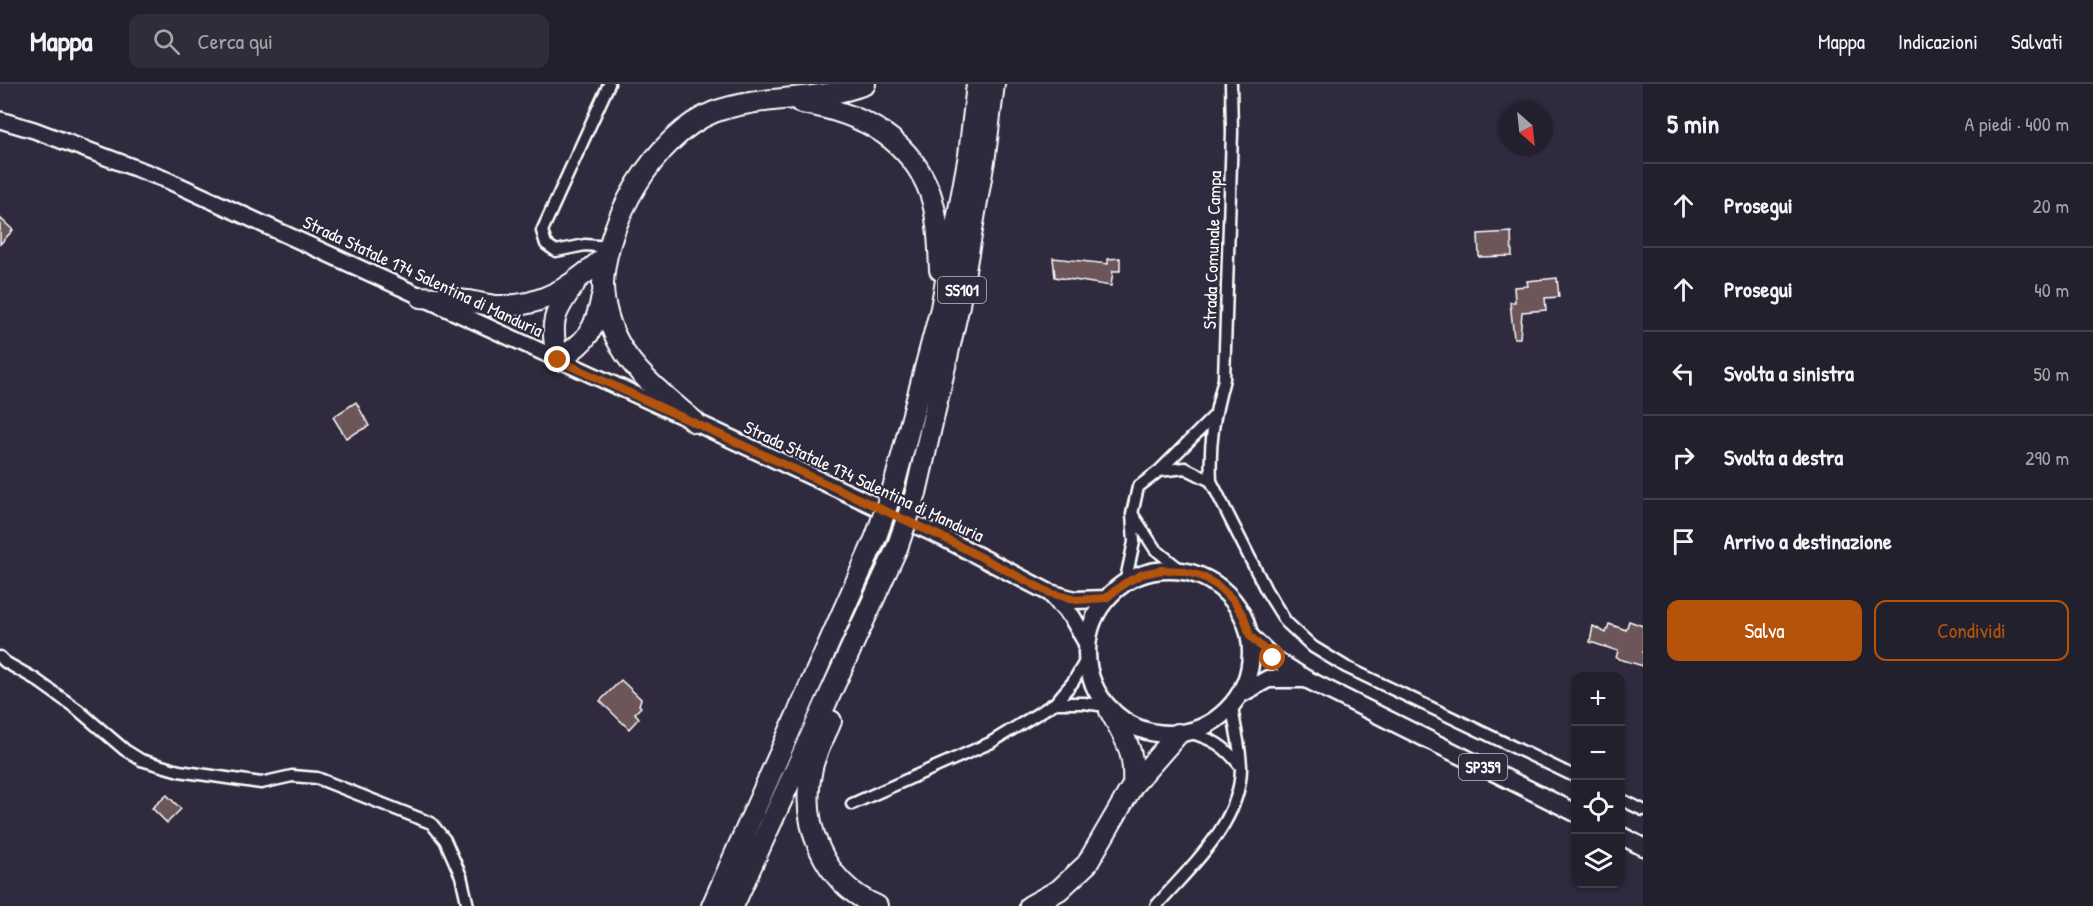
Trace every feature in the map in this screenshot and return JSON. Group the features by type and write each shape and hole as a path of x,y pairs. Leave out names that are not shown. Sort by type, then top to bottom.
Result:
{"highway":[{"path":"575,283 554,319 553,337 558,360 587,339 599,310 608,252 621,216 640,177 659,151 711,113 739,104 830,93 865,84"},
{"name":"SS101","path":"712,906 876,537 895,482 941,308 969,155 977,84"},
{"name":"SS101","path":"733,906 897,548 916,493 959,305 986,155 994,84"},
{"path":"780,99 825,107 870,123 899,145 922,176 930,194 939,251 941,301"},
{"path":"421,297 466,300 493,306 524,305 546,298 575,283 608,252"},
{"path":"603,290 610,325 635,368 695,422"},
{"path":"846,656 837,708 812,768 808,808 816,845 834,873 860,899 877,906"},
{"path":"1108,708 1130,746 1134,765 1133,785"},
{"path":"1030,906 1059,890 1087,864 1133,785 1183,733"}],"main road":[{"name":"Strada Statale 174 Salentina di Manduria","path":"0,120 34,130 167,180 942,537 1050,593 1076,600 1106,598"},
{"path":"1162,570 1182,571 1201,576 1233,600 1244,617 1250,636 1251,657 1248,676 1236,700 1217,719 1183,733 1163,735 1135,727 1108,708 1096,691 1089,675 1087,650 1093,619 1106,598 1125,583 1143,574 1162,570"},
{"name":"Strada Statale 174 Salentina di Manduria","path":"1050,593 1072,617 1087,650"},
{"name":"SP359","path":"1250,636 1273,658 1306,679 1571,811"},
{"name":"SP359","path":"1236,700 1268,679 1306,679"},
{"path":"1625,838 1643,847"}],"street":[{"path":"608,252 585,245 556,251 546,244 542,231 609,84"},
{"name":"Strada Comunale Campa","path":"1211,481 1209,450 1214,416 1224,379 1232,132 1231,84"},
{"path":"1125,583 1134,542 1132,514 1138,487 1158,471 1214,416"},
{"path":"1158,471 1185,468 1211,481 1266,590 1286,622 1313,647 1346,667 1571,775"},
{"path":"1132,514 1155,549 1182,571"},
{"path":"852,804 990,743 1055,703 1073,682 1087,650"},
{"path":"0,657 35,678 77,709 125,750 141,760 179,771 261,783 292,776 317,778 431,823 445,840 461,876 468,906"},
{"path":"1156,906 1226,823 1239,788 1241,768 1236,700"},
{"path":"1055,703 1083,703 1108,708"},
{"path":"1183,733 1210,738 1229,752 1241,768"},
{"path":"1625,801 1643,810"}],"building":[{"path":"0,218 13,230 0,244"},
{"path":"1511,232 1512,256 1479,257 1478,234"},
{"path":"1053,258 1108,264 1108,259 1120,258 1120,271 1113,271 1111,286 1055,277"},
{"path":"1557,278 1559,297 1545,298 1546,310 1522,312 1520,338 1514,338 1510,302 1515,302 1514,287 1528,286 1527,281"},
{"path":"356,402 369,426 346,438 333,417"},
{"path":"1629,621 1643,626 1643,666 1616,658 1618,651 1590,642 1593,626 1606,633 1609,624 1626,630"},
{"path":"621,680 641,699 639,705 641,707 635,713 639,718 629,729 600,701"},
{"path":"167,795 181,809 167,823 152,808"}],"route":[{"path":"558,360 942,537 1050,593 1076,600 1106,598 1125,583 1143,574 1162,570 1182,571 1201,576 1218,586 1233,600 1244,617 1250,636 1273,658"}]}
